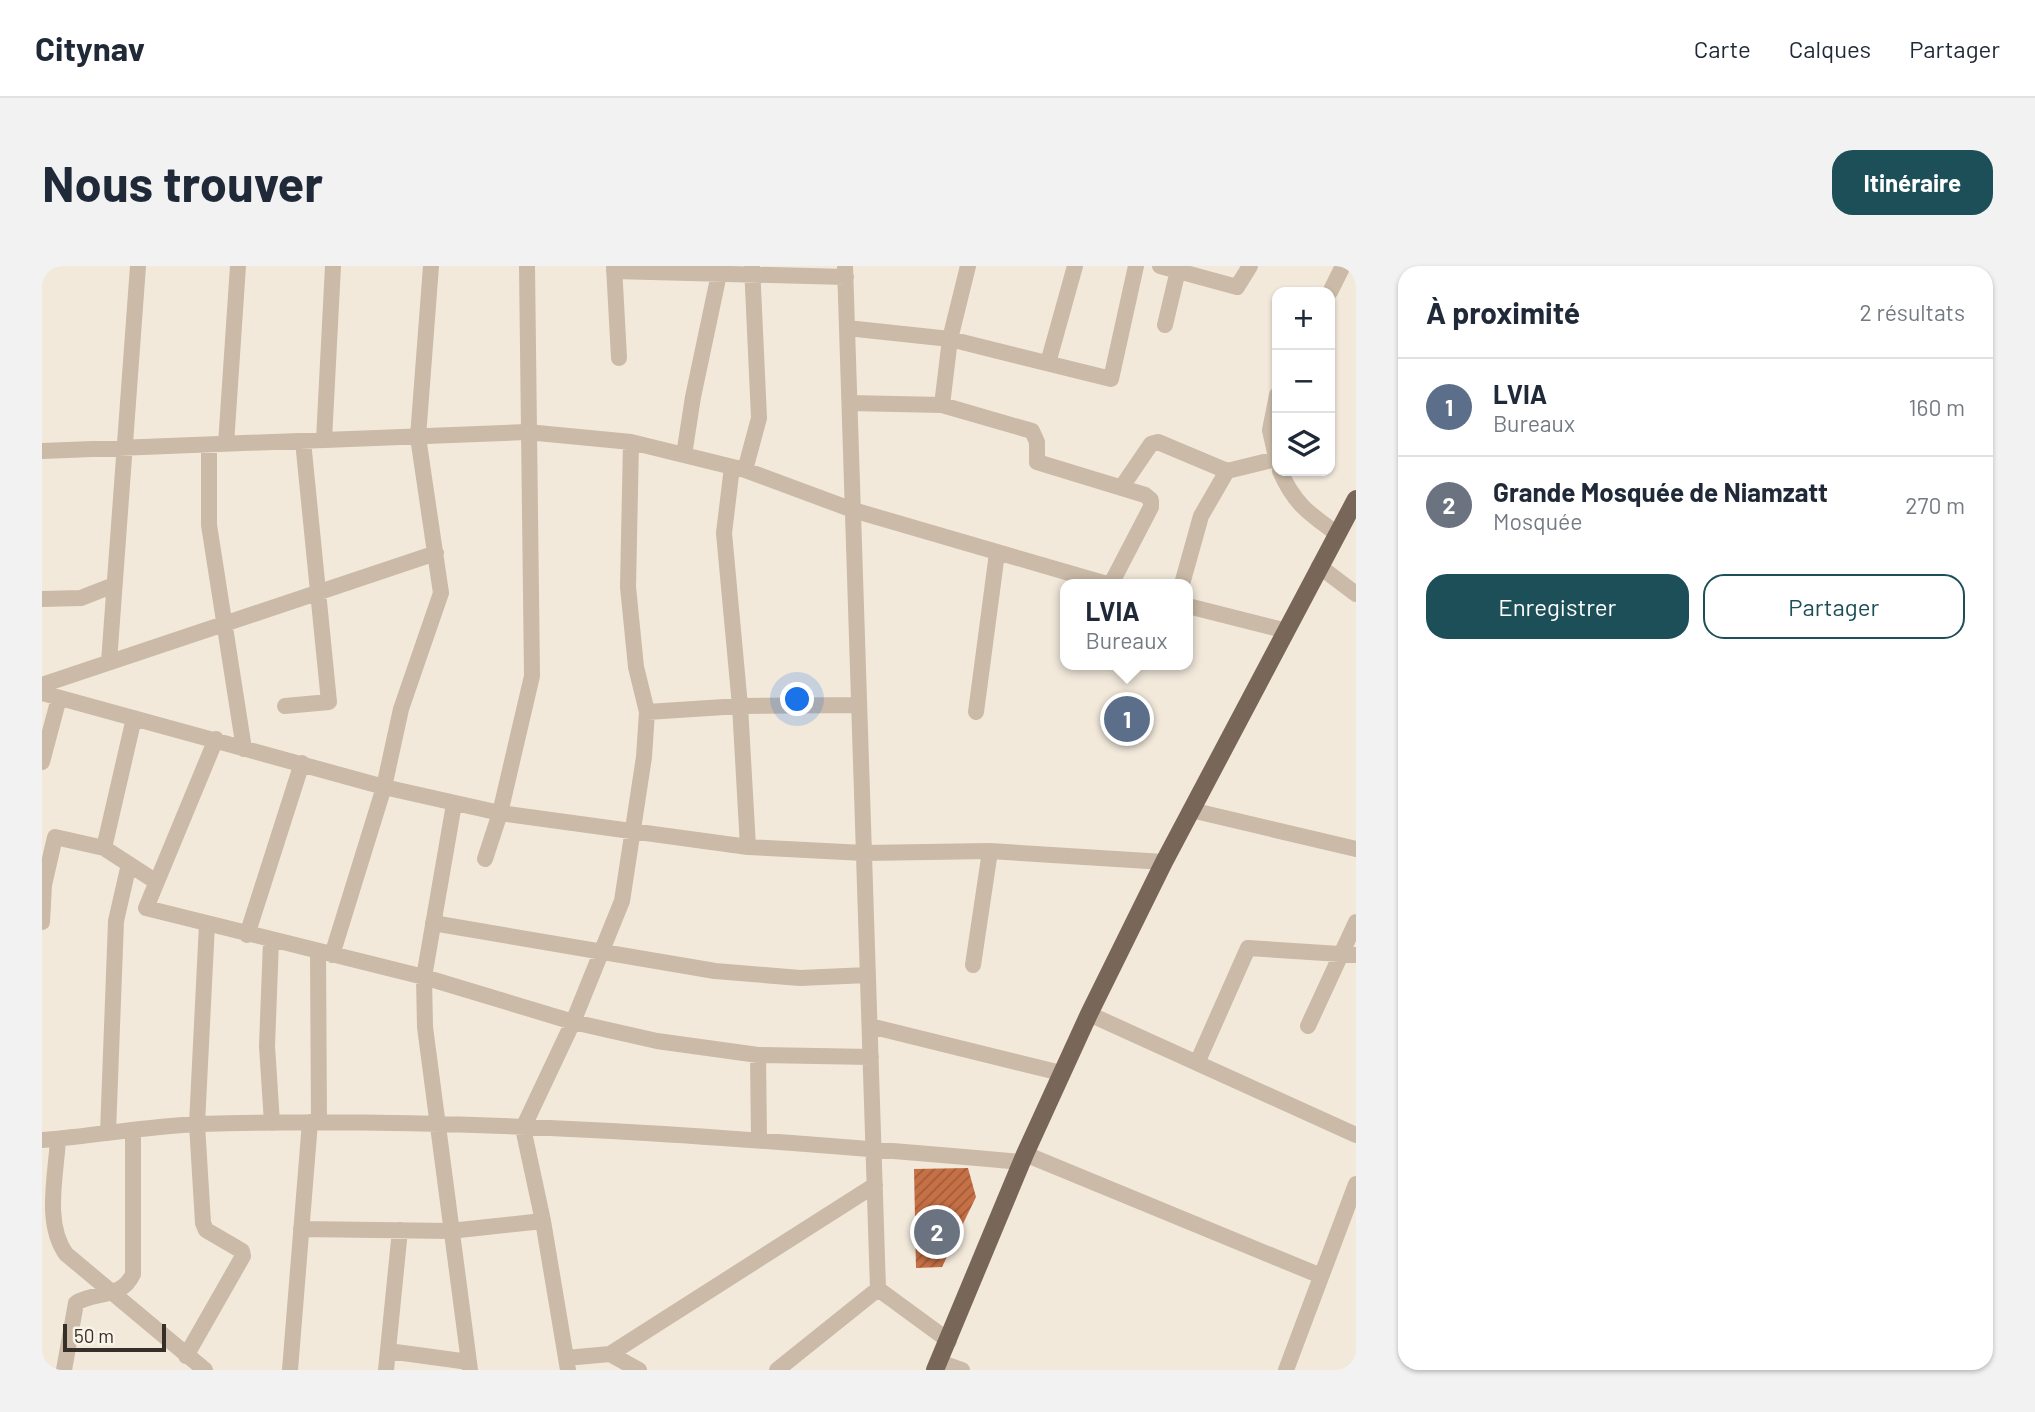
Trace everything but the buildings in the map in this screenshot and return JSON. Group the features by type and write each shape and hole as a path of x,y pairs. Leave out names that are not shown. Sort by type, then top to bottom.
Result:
{"main road":[{"path":"937,1366 1023,1158 1089,1014 1164,862 1356,499"}],"street":[{"path":"109,662 138,266"},
{"path":"226,444 238,266"},
{"path":"324,440 333,266"},
{"path":"290,1370 301,1229 314,1122 325,953 384,787 401,709 441,593 418,437 432,266"},
{"path":"485,859 500,813 532,676 527,266"},
{"path":"942,405 950,339 968,266"},
{"path":"1048,363 1075,266"},
{"path":"847,328 950,339 1111,379 1136,266"},
{"path":"1160,266 1179,269 1237,287 1250,266"},
{"path":"1332,287 1343,266"},
{"path":"619,358 614,269 719,274 752,270 845,272 878,1289"},
{"path":"1165,325 1179,269"},
{"path":"748,848 740,706 724,533 738,468 759,418 752,270"},
{"path":"684,455 693,397 719,274"},
{"path":"850,403 942,405 1032,431 1037,442 1037,462 1145,495 1151,500 1150,507 1112,579"},
{"path":"1272,420 1272,438"},
{"path":"42,451 527,432 631,442 738,468 853,510 1091,579"},
{"path":"285,706 329,702 303,441"},
{"path":"631,442 628,587 636,667 647,712 644,757 622,901 573,1023 523,1128 543,1221 567,1364 610,1354 875,1185"},
{"path":"1121,488 1151,444 1158,442 1227,471 1272,465"},
{"path":"209,445 209,525 244,749"},
{"path":"1183,579 1201,516 1227,471"},
{"path":"1283,476 1293,497 1305,511 1336,533"},
{"path":"42,685 436,553"},
{"path":"976,712 997,553"},
{"path":"1319,566 1356,594"},
{"path":"42,599 81,598 114,585"},
{"path":"1193,607 1287,631"},
{"path":"42,693 384,787 500,813 748,848 864,853 990,851 1164,862"},
{"path":"42,762 59,698"},
{"path":"647,712 740,706 859,705"},
{"path":"104,848 134,718"},
{"path":"216,739 146,908 424,978 573,1023 657,1041 758,1055 871,1057"},
{"path":"247,935 302,763"},
{"path":"388,1351 470,1366 425,1027 424,978 454,804"},
{"path":"1191,810 1356,849"},
{"path":"42,922 44,885 55,837 104,848 155,881"},
{"path":"972,965 990,851"},
{"path":"108,1133 116,921 129,864"},
{"path":"1308,1026 1349,955 1356,922"},
{"path":"433,923 715,971 800,978 868,975"},
{"path":"186,1356 243,1256 242,1251 206,1230 203,1223 197,1124 207,924"},
{"path":"271,941 267,1046 272,1123"},
{"path":"1197,1063 1248,948 1349,955"},
{"path":"1089,1014 1356,1135"},
{"path":"870,1026 1061,1073"},
{"path":"758,1055 759,1139"},
{"path":"205,1370 66,1254 57,1242 53,1221 50,1139 197,1124 314,1122 759,1139 1023,1158 1321,1276"},
{"path":"64,1370 76,1303 114,1293 130,1282 133,1275 133,1130"},
{"path":"1286,1370 1356,1184"},
{"path":"301,1229 450,1231 543,1221"},
{"path":"386,1370 400,1230"},
{"path":"878,1289 949,1341"},
{"path":"778,1370 878,1289"},
{"path":"610,1354 639,1370"},
{"path":"937,1366 962,1370"}],"place":[{"name":"LVIA","path":"1127,719"},
{"name":"Grande Mosquée de Niamzatt","path":"937,1232"}]}
